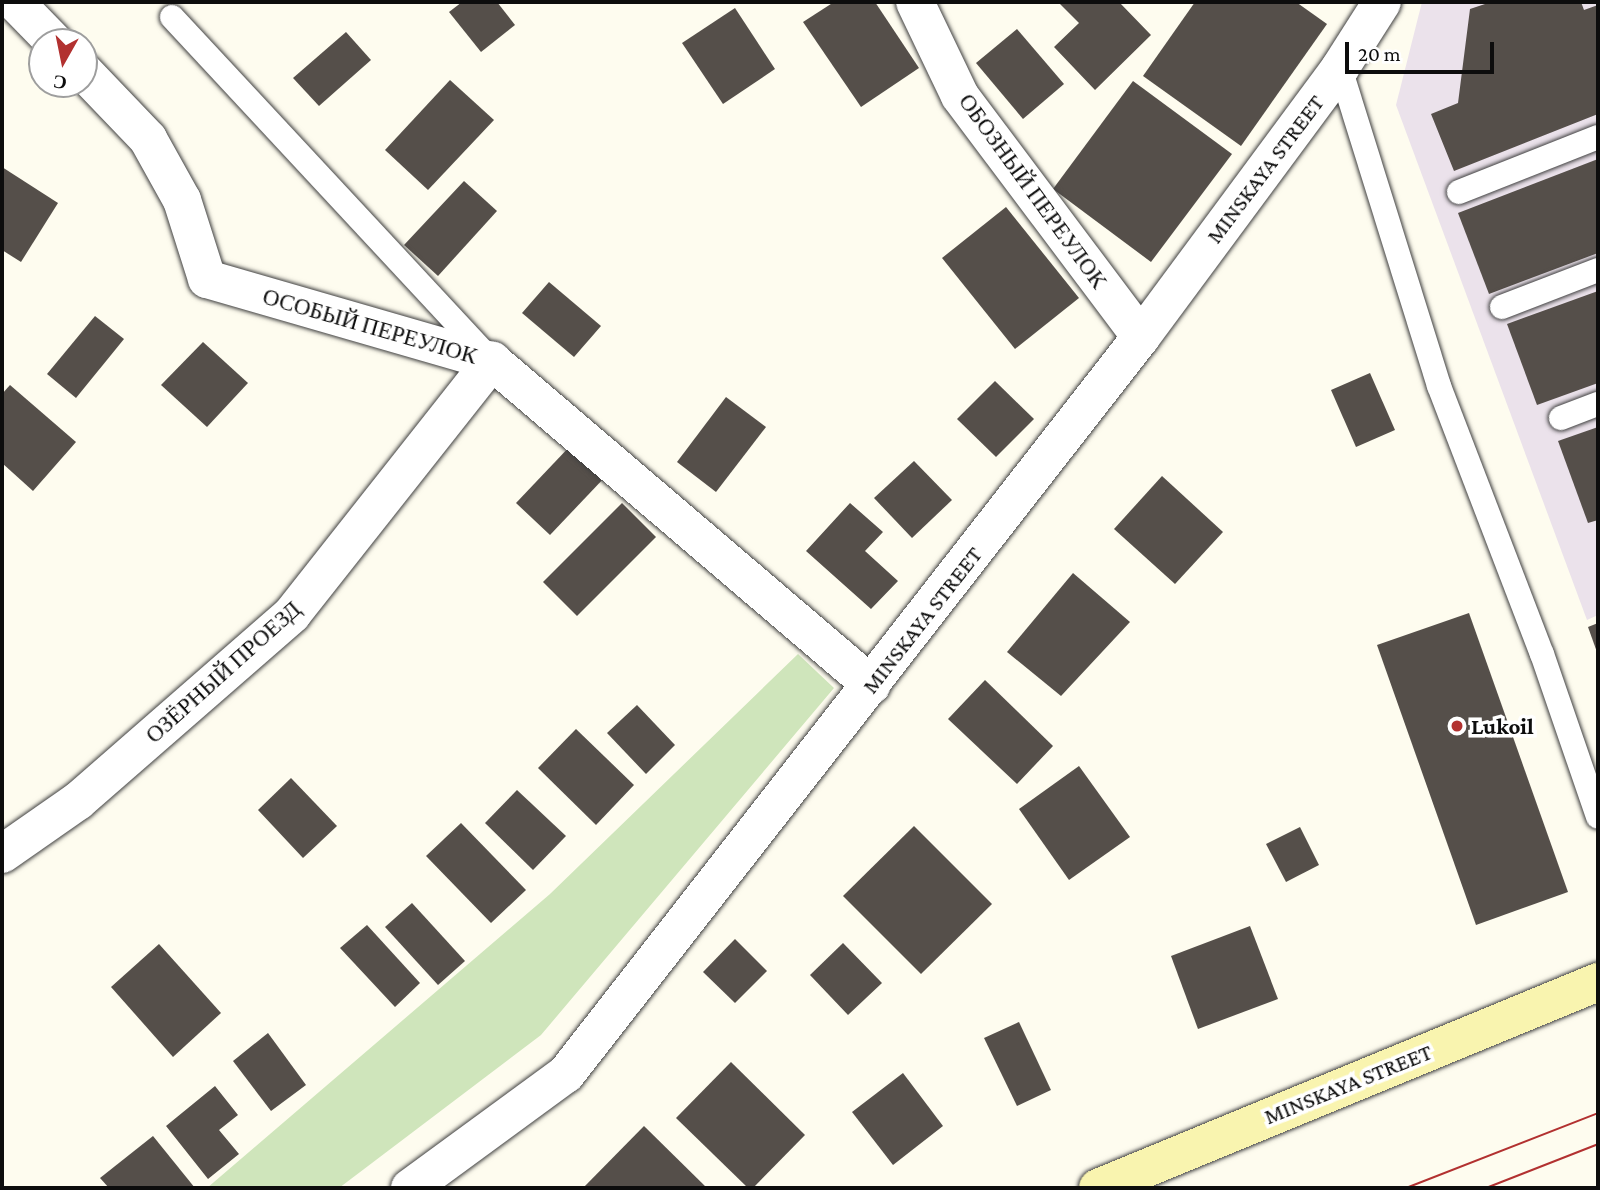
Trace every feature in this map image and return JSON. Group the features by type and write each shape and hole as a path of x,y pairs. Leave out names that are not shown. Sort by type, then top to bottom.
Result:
{"main road":[{"name":"MINSKAYA STREET","path":"1098,1188 1598,982"}],"street":[{"path":"15,2 40,28"},
{"name":"ОБОЗНЫЙ ПЕРЕУЛОК","path":"915,2 960,96 1141,337"},
{"name":"MINSKAYA STREET","path":"410,1188 566,1074 1141,337 1340,68 1382,2"},
{"name":"ОСОБЫЙ ПЕРЕУЛОК","path":"98,87 148,139 182,200 207,279 492,362 872,685"},
{"name":"ОЗЁРНЫЙ ПРОЕЗД","path":"2,853 78,801 292,614 492,362"}],"lane":[{"path":"172,17 492,362"},
{"path":"1340,68 1439,386 1542,654 1598,817"},
{"path":"1459,192 1598,137"},
{"path":"1502,307 1598,270"},
{"path":"1561,418 1598,404"}],"shaded area":[{"path":"1422,2 1598,2 1598,615 1587,620 1396,105"}],"green space":[{"path":"798,654 834,688 541,1035 339,1188 207,1188 550,894"}],"building":[{"path":"462,2 497,2 515,25 481,52 449,12"},
{"path":"834,2 875,2 919,68 861,107 803,22"},
{"path":"1058,2 1119,2 1151,35 1095,90 1054,47 1079,23"},
{"path":"1195,2 1296,2 1327,24 1241,146 1143,76"},
{"path":"1491,2 1581,2 1584,10 1598,5 1598,114 1454,171 1431,114 1458,103 1470,9"},
{"path":"735,8 775,69 723,104 682,43"},
{"path":"1017,29 1064,84 1023,119 976,63"},
{"path":"346,32 371,60 319,106 293,78"},
{"path":"450,80 494,120 428,190 385,150"},
{"path":"1133,81 1232,154 1151,262 1053,189"},
{"path":"1598,159 1598,253 1489,294 1458,213"},
{"path":"2,167 58,203 21,262 2,250"},
{"path":"464,181 497,211 438,276 404,245"},
{"path":"1006,207 1079,298 1015,349 942,258"},
{"path":"549,282 601,326 574,357 522,313"},
{"path":"1598,291 1598,383 1537,405 1507,324"},
{"path":"95,316 124,339 76,398 47,374"},
{"path":"203,342 248,383 207,427 161,385"},
{"path":"1370,373 1395,430 1356,447 1331,390"},
{"path":"995,381 1034,419 996,457 957,419"},
{"path":"10,385 76,442 33,491 2,463 2,394"},
{"path":"726,397 766,427 716,492 677,462"},
{"path":"1598,427 1598,520 1588,523 1558,441"},
{"path":"572,444 606,476 550,535 516,503"},
{"path":"914,461 952,500 912,538 874,498"},
{"path":"1162,476 1223,532 1175,584 1114,529"},
{"path":"622,503 656,537 577,616 543,582"},
{"path":"850,503 883,532 865,551 898,581 871,609 806,551"},
{"path":"1073,573 1130,622 1061,696 1007,652"},
{"name":"Lukoil","path":"1469,613 1568,892 1476,925 1377,645"},
{"path":"1598,623 1598,655 1588,627"},
{"path":"985,680 1053,746 1017,784 948,719"},
{"path":"637,705 675,745 646,774 607,733"},
{"path":"576,729 634,785 596,825 538,768"},
{"path":"1079,766 1130,837 1069,880 1019,809"},
{"path":"291,778 337,826 303,858 258,810"},
{"path":"517,790 566,836 533,870 485,823"},
{"path":"461,823 526,890 491,923 426,856"},
{"path":"914,826 992,904 921,974 843,896"},
{"path":"1300,827 1319,865 1286,882 1266,844"},
{"path":"412,903 465,961 438,985 385,927"},
{"path":"367,925 420,983 395,1007 340,948"},
{"path":"1250,926 1278,999 1198,1029 1171,956"},
{"path":"735,939 767,971 735,1003 703,972"},
{"path":"843,943 882,983 848,1015 810,975"},
{"path":"159,944 221,1013 173,1057 111,987"},
{"path":"1019,1022 1051,1090 1017,1106 984,1038"},
{"path":"268,1033 306,1085 271,1111 233,1061"},
{"path":"731,1062 805,1135 753,1188 748,1188 676,1118"},
{"path":"903,1073 943,1126 893,1165 852,1112"},
{"path":"215,1086 238,1115 219,1130 239,1154 208,1179 166,1126"},
{"path":"644,1126 707,1188 583,1188"},
{"path":"153,1136 195,1188 109,1188 100,1178"}],"tram line":[{"path":"1406,1188 1598,1113"},
{"path":"1486,1188 1598,1144"}],"place":[{"name":"Lukoil","path":"1457,726"}]}
